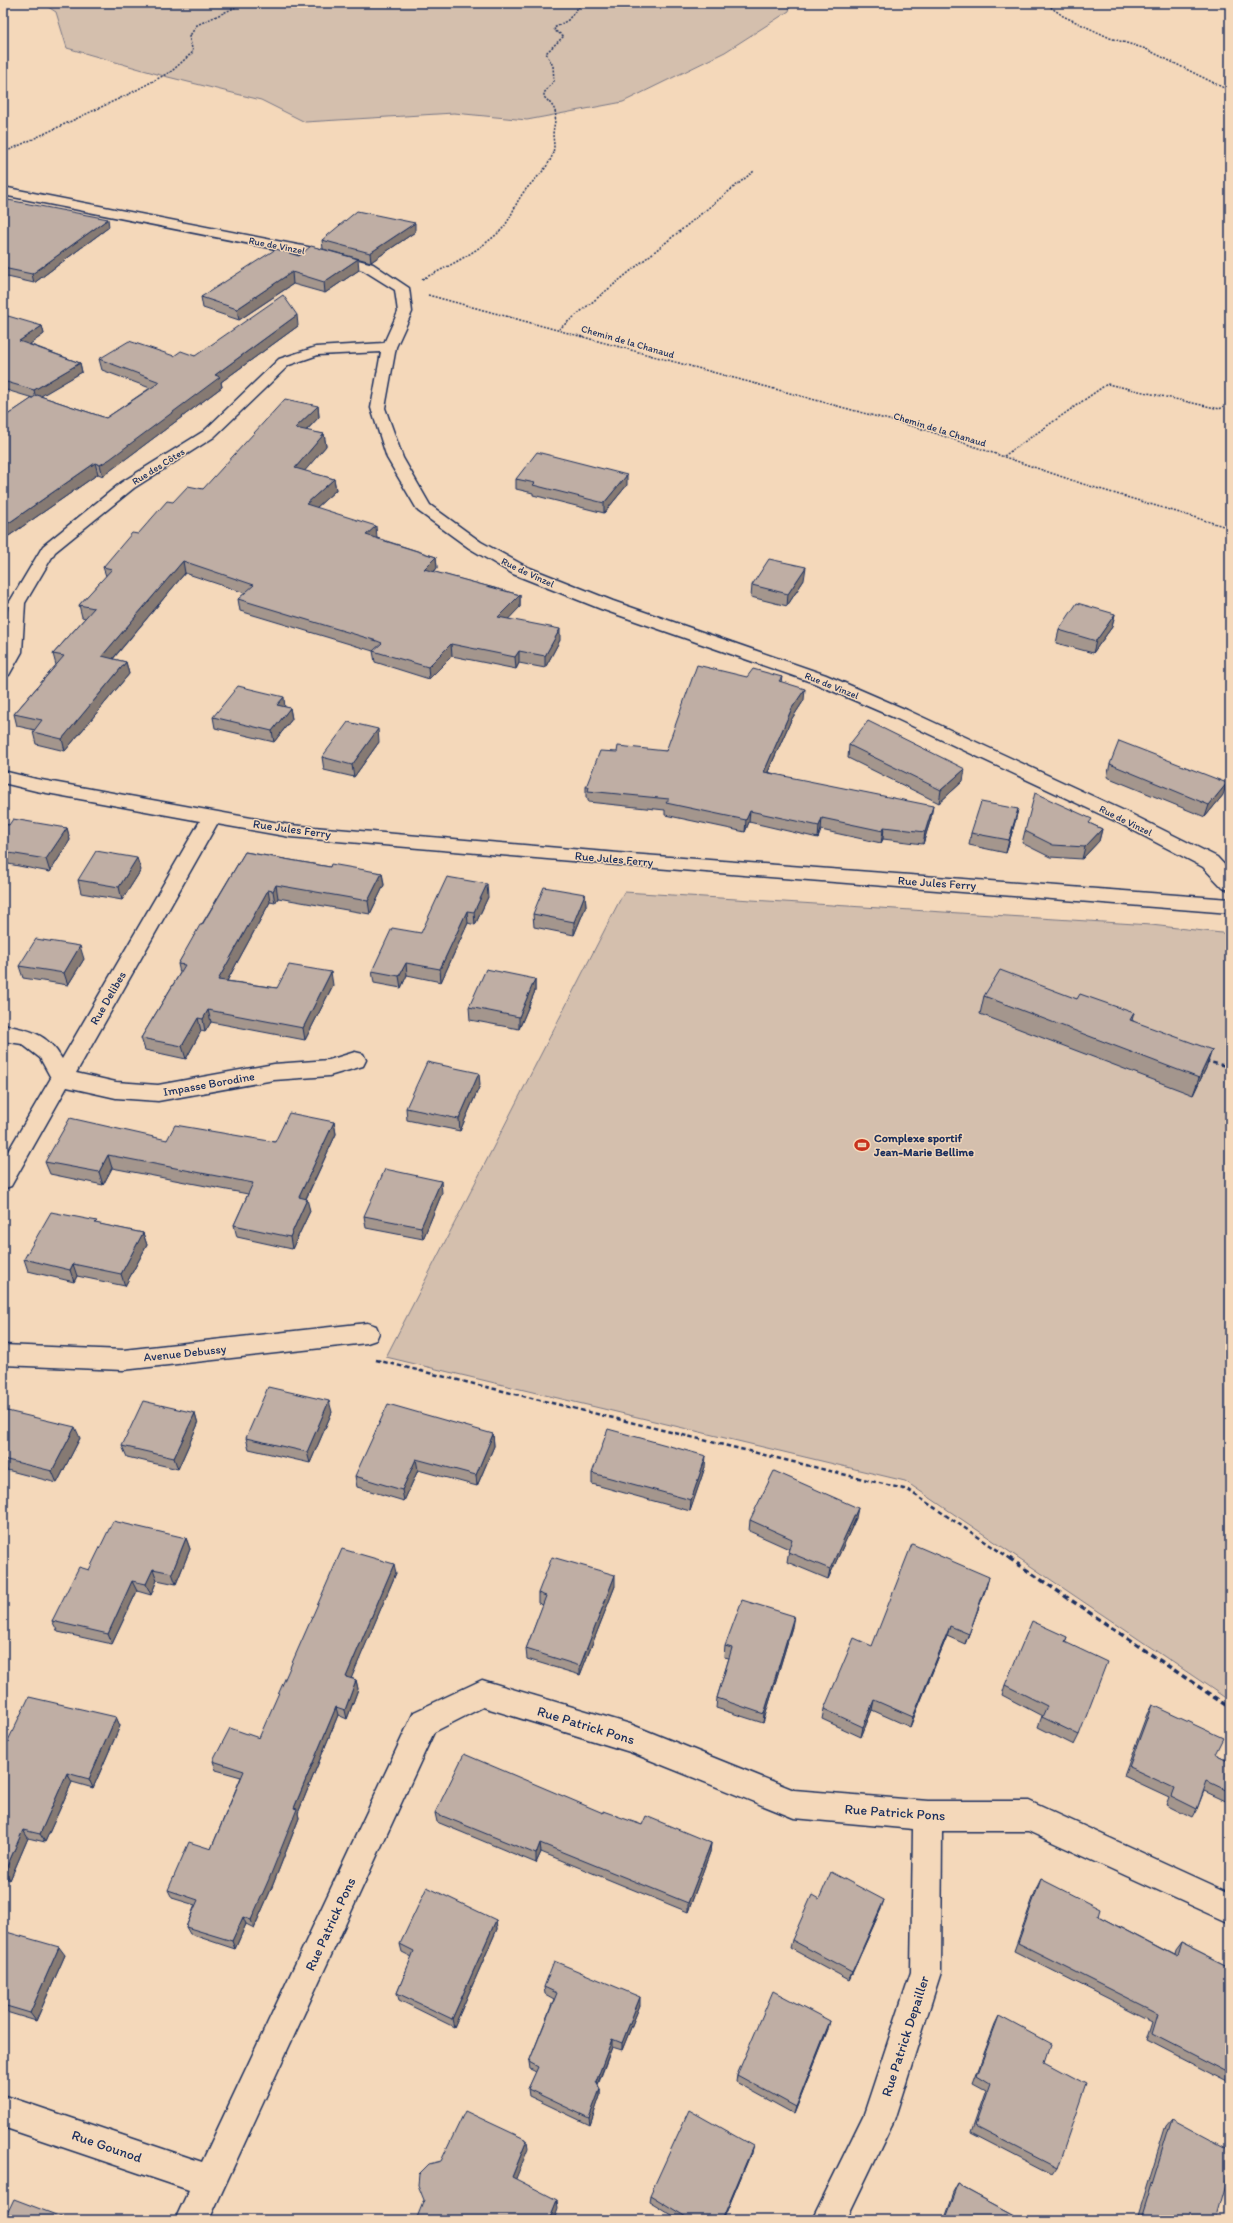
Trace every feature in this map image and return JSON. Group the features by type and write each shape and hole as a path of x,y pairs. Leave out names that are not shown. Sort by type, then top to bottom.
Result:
{"street":[{"name":"Rue de Vinzel","path":"3,191 313,252 368,267 402,288 405,312 389,347 378,408 395,458 424,508 475,545 519,570 570,590 820,679 901,714 1124,818 1210,862 1230,883"},
{"name":"Rue des Côtes","path":"3,671 13,652 17,603 49,549 128,485 209,434 284,362 316,351 389,347"},
{"name":"Rue Jules Ferry","path":"3,777 36,785 290,831 630,860 1230,906"},
{"name":"Rue Delibes","path":"3,1180 212,817"},
{"path":"3,1033 28,1037 48,1053 62,1078"},
{"name":"Impasse Borodine","path":"62,1078 116,1090 158,1093 274,1072 329,1068 355,1060"},
{"name":"Avenue Debussy","path":"3,1355 123,1360 367,1333"},
{"name":"Rue Patrick Pons","path":"192,2220 424,1722 482,1693 630,1738 794,1804 928,1816 1029,1816 1230,1908"},
{"name":"Rue Patrick Depailler","path":"829,2220 878,2120 926,1972 928,1816"},
{"name":"Rue Gounod","path":"3,2111 210,2181"}],"path":[{"path":"3,153 123,98 174,70 185,62 193,52 188,37 197,25 245,3"},
{"path":"402,288 437,272 490,240 512,218 518,200 549,162 554,148 552,135 558,117 555,107 544,97 544,93 554,80 553,66 546,53 564,36 555,31 554,28 568,20 582,3"},
{"path":"1045,3 1064,16 1110,38 1146,49 1230,91"},
{"path":"559,329 754,171"},
{"name":"Chemin de la Chanaud","path":"402,288 559,329 738,380 926,430 1083,484 1230,528"},
{"path":"1003,456 1107,384 1220,409 1230,401"},
{"path":"1202,1060 1230,1067"},
{"path":"367,1333 376,1361 693,1436 908,1490 1230,1708"}],"shaded area":[{"path":"42,3 791,3 789,11 725,52 623,102 527,120 454,113 305,122 261,100 164,76 67,48 56,12"},
{"name":"Complexe sportif Jean-Marie Bellime","path":"624,892 1151,925 1230,934 1230,1701 905,1481 386,1357"}],"building":[{"path":"3,199 108,219 32,274 3,268"},
{"path":"357,211 415,223 370,253 322,240"},
{"path":"311,246 358,259 324,282 292,272 237,309 201,297 276,249 299,256"},
{"path":"283,295 297,315 215,375 220,377 110,459 100,465 95,463 3,527 3,418 37,395 106,418 160,382 99,359 129,341 174,356 181,351 195,356"},
{"path":"8,316 42,326 19,341 80,363 34,390 3,381 3,319"},
{"path":"285,399 318,406 295,428 324,434 295,468 334,479 306,504 376,526 366,535 436,557 424,569 520,595 498,617 560,629 545,656 519,651 515,657 451,644 428,667 373,651 382,643 377,641 238,599 254,585 183,561 102,656 126,662 62,739 33,732 42,720 14,714 64,656 53,654 94,608 79,605 112,569 103,567 132,533 138,534 167,501 173,502 188,486 203,489"},
{"path":"537,452 627,475 604,503 533,485 535,483 516,479"},
{"path":"769,559 806,567 788,594 752,585"},
{"path":"1077,603 1115,614 1096,641 1059,630"},
{"path":"697,665 747,677 753,669 782,677 779,681 805,689 792,708 764,772 933,806 925,832 884,827 883,831 822,818 819,826 750,811 746,820 666,803 669,799 588,791 589,787 586,787 600,751 617,752 618,746 666,751"},
{"path":"238,686 284,697 277,705 290,708 272,731 213,717"},
{"path":"868,721 965,769 941,790 849,745"},
{"path":"348,722 378,729 352,765 322,757"},
{"path":"1119,741 1227,783 1209,805 1110,764"},
{"path":"1035,793 1092,819 1089,823 1102,829 1085,847 1053,845 1025,831"},
{"path":"981,802 1018,809 1009,840 971,833"},
{"path":"13,819 67,828 46,859 3,852 3,824 9,825"},
{"path":"96,851 137,858 119,887 78,880"},
{"path":"245,852 330,867 331,864 382,873 368,901 276,885 273,891 268,890 218,980 277,988 289,965 331,972 303,1028 208,1010 203,1019 198,1018 182,1046 141,1038 185,965 178,964"},
{"path":"447,877 487,884 474,912 467,911 440,969 406,963 399,976 372,971 392,928 421,933"},
{"path":"544,887 585,894 574,922 533,914"},
{"path":"36,939 80,946 64,973 19,966"},
{"path":"486,969 535,979 519,1017 469,1007"},
{"path":"1000,970 1077,999 1080,994 1134,1013 1130,1020 1212,1050 1199,1078 984,996"},
{"path":"427,1062 479,1073 459,1119 406,1108"},
{"path":"289,1113 334,1122 299,1197 307,1199 290,1237 234,1225 253,1183 108,1155 99,1172 45,1162 70,1118 167,1140 175,1125 275,1142"},
{"path":"385,1169 441,1181 421,1227 364,1216"},
{"path":"51,1212 97,1221 95,1223 143,1233 121,1274 73,1264 70,1270 24,1259"},
{"path":"268,1387 329,1401 307,1452 246,1438"},
{"path":"143,1401 195,1413 174,1458 122,1446"},
{"path":"388,1404 493,1434 476,1475 416,1459 402,1490 355,1476"},
{"path":"3,1410 75,1427 52,1471 3,1459"},
{"path":"608,1429 706,1456 691,1500 592,1473"},
{"path":"774,1471 858,1508 830,1569 788,1552 792,1539 750,1520"},
{"path":"113,1521 186,1538 172,1573 153,1569 146,1584 132,1581 108,1634 52,1621 79,1567 89,1570"},
{"path":"912,1544 989,1577 969,1634 950,1626 913,1717 874,1700 863,1727 824,1709 854,1638 872,1646"},
{"path":"342,1549 394,1564 346,1677 356,1680 345,1710 336,1707 294,1808 297,1809 251,1920 243,1917 232,1941 186,1927 198,1900 168,1890 189,1842 211,1849 244,1771 213,1761 230,1728 259,1738"},
{"path":"552,1557 615,1575 580,1666 526,1649 546,1596 538,1593"},
{"path":"742,1600 794,1616 764,1714 717,1698 732,1648 725,1646"},
{"path":"1032,1621 1067,1637 1065,1642 1107,1662 1079,1735 1042,1717 1047,1706 1005,1685"},
{"path":"29,1697 116,1717 89,1779 67,1773 40,1834 23,1830 5,1871 3,1871 3,1751"},
{"path":"1152,1705 1223,1738 1215,1754 1230,1761 1230,1792 1207,1781 1197,1809 1171,1796 1174,1788 1129,1767"},
{"path":"464,1754 603,1813 603,1811 642,1825 646,1816 711,1843 688,1903 540,1843 536,1854 435,1813"},
{"path":"831,1872 884,1900 852,1972 792,1940 812,1895 819,1899"},
{"path":"1041,1879 1100,1909 1098,1916 1176,1957 1180,1943 1230,1968 1230,2073 1152,2033 1158,2013 1018,1943"},
{"path":"427,1887 496,1920 452,2019 397,1993 414,1951 400,1944"},
{"path":"3,1931 59,1947 30,2013 3,2005"},
{"path":"554,1961 640,1997 622,2043 612,2039 596,2082 600,2089 589,2118 528,2089 538,2067 529,2062 557,1993 544,1987"},
{"path":"773,1991 830,2021 796,2107 737,2075"},
{"path":"999,2016 1051,2044 1045,2062 1086,2084 1057,2168 975,2126 990,2083 977,2075"},
{"path":"689,2110 753,2146 722,2220 691,2220 650,2195"},
{"path":"465,2111 527,2140 512,2177 557,2200 549,2220 416,2220 424,2200 418,2185 419,2174 429,2164 441,2161"},
{"path":"1172,2119 1230,2150 1230,2169 1216,2220 1141,2220"},
{"path":"958,2185 1023,2220 945,2220"},
{"path":"14,2199 64,2218 63,2220 4,2220"}],"place":[{"name":"Complexe sportif Jean-Marie Bellime","path":"862,1145"}]}
